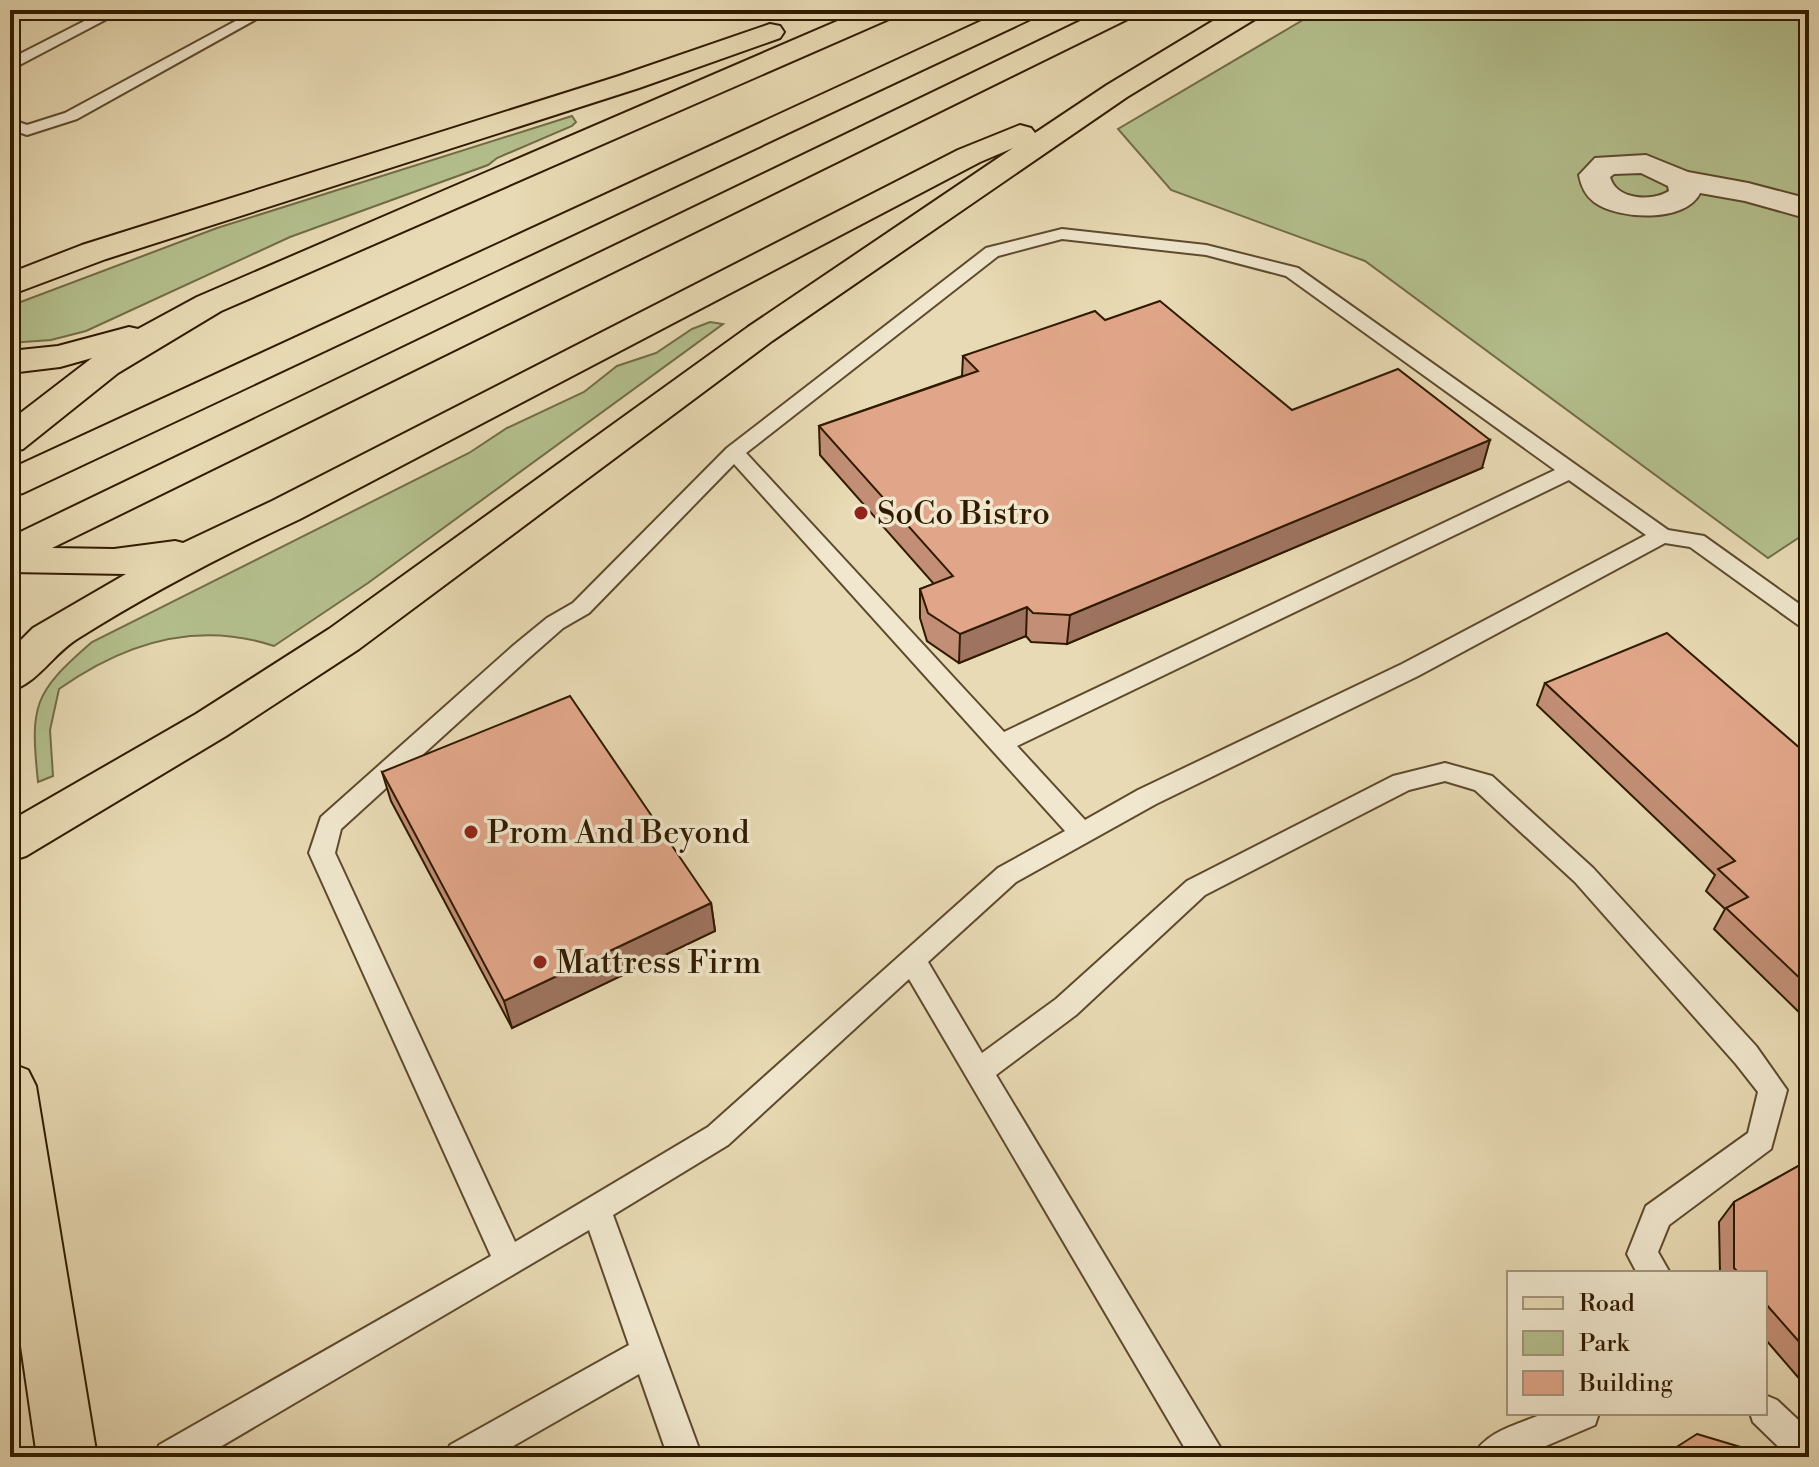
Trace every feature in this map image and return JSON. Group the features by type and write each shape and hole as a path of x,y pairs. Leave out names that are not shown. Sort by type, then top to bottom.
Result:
{"main road":[{"path":"10,285 94,252 629,82 833,10"},
{"path":"10,362 60,356 162,328 331,249 578,146 886,10"},
{"path":"10,484 1027,10"},
{"path":"10,553 1124,10"},
{"path":"10,843 211,725 344,639 760,334 1117,91 1250,10"},
{"path":"10,676 48,638 210,545 286,510 969,156 1117,91"},
{"path":"18,433 54,403 162,328"},
{"path":"10,559 95,563 145,561 210,545"},
{"path":"10,1086 67,1457"}],"street":[{"path":"1680,180 1748,192 1809,209"}],"lane":[{"path":"10,65 117,10"},
{"path":"10,124 27,130 71,116 255,16 239,10"},
{"path":"509,1262 322,853 330,824 522,651 555,623 581,608 734,452 992,252 1062,234 1206,250 1292,272 1662,536 1696,541 1809,622"},
{"path":"1401,378 1427,367"},
{"path":"734,452 1082,833"},
{"path":"1001,744 1572,470"},
{"path":"171,1457 509,1262 718,1136 1007,875 1147,797 1410,670 1662,536"},
{"path":"979,1071 1066,1007 1196,888 1402,783 1445,772 1458,775 1483,783 1584,875 1746,1055 1773,1090 1761,1140 1657,1216 1642,1254 1654,1271"},
{"path":"912,960 1209,1457"},
{"path":"596,1209 685,1457"},
{"path":"462,1457 647,1352"},
{"path":"1767,1413 1809,1453"},
{"path":"1490,1457 1498,1450 1578,1415"}],"green space":[{"path":"1320,10 1809,10 1809,531 1768,558 1365,261 1171,190 1118,129"},
{"path":"572,116 576,122 572,126 497,158 488,165 290,237 86,331 51,340 10,343 10,306 217,228"},
{"path":"710,322 723,324 368,583 274,646 217,635 162,640 109,659 59,689 50,730 53,776 38,782 35,735 40,702 58,675 92,642 469,453 507,428 584,392 617,366 656,353 692,329"}],"building":[{"path":"1160,301 1292,410 1398,369 1490,440 1070,615 1033,613 1027,607 960,634 928,613 920,589 953,576 819,426 978,371 963,356 1095,311 1105,320"},
{"path":"1667,633 1809,756 1809,987 1726,908 1748,897 1718,869 1735,861 1545,683"},
{"path":"570,696 711,903 504,1001 382,772"},
{"path":"1809,1160 1809,1353 1767,1305 1767,1271 1737,1271 1734,1268 1734,1202"},
{"path":"1697,1434 1774,1457 1661,1457"}],"place":[{"name":"SoCo Bistro","path":"861,513"},
{"name":"Prom And Beyond","path":"471,832"},
{"name":"Mattress Firm","path":"540,962"}]}
